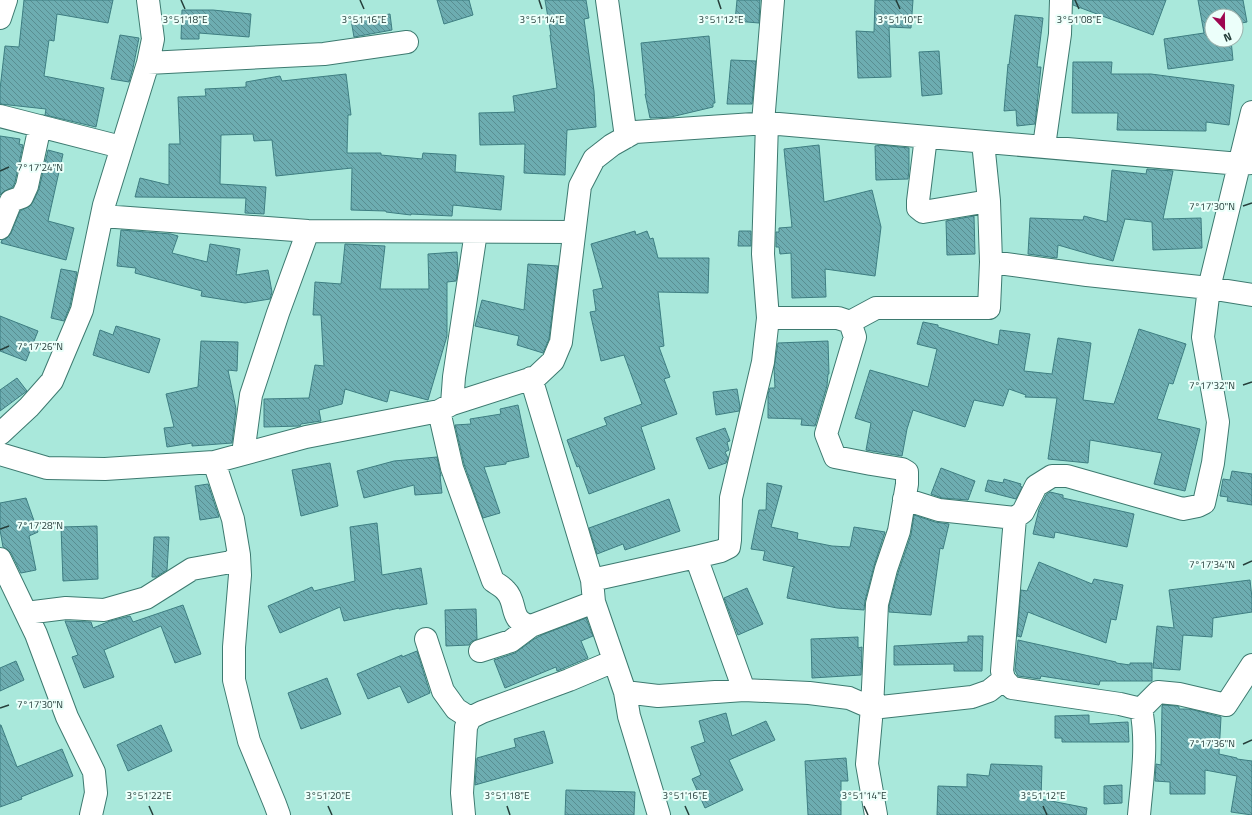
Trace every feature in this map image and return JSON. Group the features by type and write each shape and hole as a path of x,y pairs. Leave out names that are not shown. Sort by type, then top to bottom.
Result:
{"street":[{"path":"0,18 6,0"},
{"path":"0,434 29,407 52,381 82,310 104,204 148,63 152,39 148,0"},
{"path":"608,0 626,137"},
{"path":"592,580 696,557 720,551 729,547 731,498 763,362 768,318 763,254 765,123 773,0"},
{"path":"1044,146 1060,34 1061,0"},
{"path":"148,63 324,54 407,42"},
{"path":"904,499 939,510 1015,518 1023,512 1036,486 1052,476 1067,476 1183,509 1198,506 1204,503 1213,463 1218,422 1203,337 1209,288 1246,163 1252,112"},
{"path":"0,116 121,147"},
{"path":"0,454 47,468 105,469 214,462 306,437 445,408 536,377 553,361 561,342 580,186 594,159 612,145 635,132 765,123 1246,163"},
{"path":"0,228 11,201 22,197 27,186 40,126"},
{"path":"926,137 918,208 923,212 989,201"},
{"path":"768,318 838,318 850,322 876,308 988,308 991,262 989,201 983,142"},
{"path":"102,216 308,231 574,232"},
{"path":"243,454 251,396 278,313 308,231"},
{"path":"476,232 454,377 445,408 452,468 493,581 507,592 519,620 523,624 531,626"},
{"path":"991,262 1087,275 1209,288 1252,295"},
{"path":"850,322 855,337 826,434 835,457 902,469 907,472 907,484 899,532 886,569 877,604 872,708 867,764 876,815"},
{"path":"531,378 592,580 594,602 625,692 629,716 659,815"},
{"path":"214,462 233,519 239,555 240,575 234,647 234,680 249,741 279,815"},
{"path":"1015,518 1002,671 1004,679 1012,688 1120,704 1141,709"},
{"path":"26,613 66,608 104,610 146,598 192,569 231,562 239,555"},
{"path":"696,557 744,690"},
{"path":"0,558 36,634 67,717 94,772 96,793 90,815"},
{"path":"480,652 511,640 531,626 594,602"},
{"path":"426,639 443,691 456,709 470,718"},
{"path":"464,815 462,793 466,727 470,718 614,661"},
{"path":"1141,709 1158,692 1180,694 1226,706 1252,665"},
{"path":"625,692 658,696 744,690 809,694 849,698 872,708 972,697 989,691 1004,679"},
{"path":"1141,709 1144,733 1142,780 1143,814"}],"building":[{"path":"24,0 113,0 108,23 57,14 54,41 49,40 44,76 104,88 96,127 45,115 46,109 0,104 0,89 5,46 19,47"},
{"path":"437,0 469,0 473,15 444,24"},
{"path":"545,0 586,0 589,18 584,19 594,91 596,127 567,130 565,175 524,173 525,144 480,145 479,113 515,112 513,96 557,88 551,35"},
{"path":"737,0 760,0 759,23 735,21"},
{"path":"875,0 913,0 911,28 889,27 891,77 858,78 856,31 874,32"},
{"path":"1073,0 1166,0 1153,35 1073,5"},
{"path":"1198,0 1243,0 1247,22 1244,23 1244,8 1204,8 1204,33"},
{"path":"182,10 213,10 251,14 249,37 199,33 199,39 181,39"},
{"path":"390,14 392,30 354,37 351,20"},
{"path":"1015,15 1043,18 1037,67 1041,67 1035,124 1017,126 1016,110 1004,111 1008,64 1009,65"},
{"path":"1204,33 1204,48 1232,48 1233,60 1168,69 1164,39"},
{"path":"120,35 139,38 129,82 111,79"},
{"path":"709,36 715,103 713,103 713,107 671,117 650,118 645,94 641,43"},
{"path":"939,51 942,94 922,96 919,52"},
{"path":"731,60 756,61 752,104 727,104"},
{"path":"1073,62 1112,62 1111,74 1151,74 1234,85 1229,125 1206,122 1206,131 1117,130 1118,113 1072,113"},
{"path":"346,74 351,115 348,115 347,153 381,153 381,155 422,159 423,153 456,155 455,172 504,176 501,210 453,205 452,216 411,215 386,211 351,210 352,168 276,176 272,140 254,141 253,134 221,135 220,184 266,187 264,214 245,213 246,198 135,197 140,178 169,185 169,144 180,144 178,97 206,96 205,89 246,87 246,82 280,76 282,81"},
{"path":"0,136 20,139 19,144 23,145 13,187 0,195"},
{"path":"819,145 824,202 872,190 881,227 875,276 825,269 826,297 792,298 791,253 780,254 779,247 776,247 776,232 779,232 779,228 792,227 784,149"},
{"path":"881,145 909,148 908,179 876,180 875,146"},
{"path":"48,150 63,154 48,221 74,228 66,260 1,243 2,240 7,238 11,233 20,211 30,206 33,202 39,189"},
{"path":"1147,169 1173,171 1163,219 1201,218 1202,248 1153,250 1152,222 1125,219 1113,261 1058,245 1057,258 1028,254 1030,218 1083,220 1084,216 1107,222 1112,170 1146,174"},
{"path":"974,216 975,254 947,255 946,221"},
{"path":"121,230 171,234 178,236 172,253 207,262 210,244 240,249 236,275 268,270 272,292 270,299 245,303 201,296 202,291 135,273 136,268 117,266"},
{"path":"635,231 636,235 647,231 650,239 653,238 658,258 709,258 708,293 658,292 664,346 659,347 670,377 664,379 677,414 641,427 655,469 589,494 579,466 577,467 567,440 607,425 604,418 642,404 624,355 601,361 590,312 596,311 593,290 603,288 591,244"},
{"path":"739,231 751,231 751,246 738,246"},
{"path":"345,244 385,246 380,289 429,289 428,254 457,252 458,269 456,281 447,282 447,336 428,400 390,390 387,402 345,389 342,404 319,410 321,421 301,424 300,426 264,427 264,399 309,398 315,365 324,366 321,315 313,315 315,282 341,284"},
{"path":"528,264 558,266 549,339 543,353 517,345 519,336 475,326 482,300 524,310"},
{"path":"61,269 77,272 70,306 64,321 51,318"},
{"path":"0,316 38,331 26,361 0,351"},
{"path":"923,322 938,325 938,327 998,345 1000,330 1030,334 1024,371 1052,374 1058,338 1091,343 1083,400 1114,404 1139,329 1186,344 1173,384 1169,383 1157,419 1200,429 1185,491 1154,484 1162,453 1090,440 1088,463 1048,459 1057,398 1025,397 1026,395 1009,389 1003,406 974,400 965,427 913,410 907,429 902,456 866,450 871,423 855,418 870,370 928,387 937,349 917,344"},
{"path":"116,326 160,339 149,373 93,355 100,330 113,335"},
{"path":"201,341 238,342 237,371 228,370 236,409 232,443 192,446 192,443 167,447 164,428 174,427 166,394 198,387"},
{"path":"828,341 829,374 815,426 801,425 802,419 768,418 768,394 770,388 775,388 774,368 778,343"},
{"path":"17,378 27,391 0,411 0,390"},
{"path":"737,389 740,407 739,411 716,415 713,392"},
{"path":"518,405 529,457 506,462 506,464 484,467 500,513 483,518 464,464 455,425 471,424 470,419 501,414 500,409"},
{"path":"725,428 730,441 727,442 729,450 725,452 728,458 726,463 709,469 696,438"},
{"path":"437,457 441,476 442,493 415,495 414,485 364,498 357,471 394,461"},
{"path":"330,463 338,506 301,516 292,470"},
{"path":"941,468 975,481 968,500 942,498 931,494"},
{"path":"1232,471 1252,474 1252,505 1227,501 1228,497 1220,496 1223,479 1230,480"},
{"path":"1004,479 1021,484 1020,486 1022,487 1016,499 985,491 988,480 1003,483"},
{"path":"767,483 782,486 771,527 798,533 797,539 832,546 850,547 854,527 885,532 874,566 864,610 837,608 787,598 793,568 795,567 763,560 765,551 751,549 759,510 766,510"},
{"path":"208,484 219,517 200,520 195,486"},
{"path":"1050,492 1063,495 1063,498 1134,514 1127,547 1055,532 1054,538 1033,534 1039,509 1046,495"},
{"path":"26,498 38,532 29,536 36,570 21,573 11,553 3,547 0,530 0,503"},
{"path":"669,499 680,531 625,550 623,544 597,554 589,528"},
{"path":"914,515 935,522 949,524 943,549 940,548 931,615 889,612 889,606 898,573 911,535"},
{"path":"377,523 382,575 421,568 427,604 399,608 344,621 340,607 280,633 268,606 312,587 314,591 355,581 350,527"},
{"path":"97,526 98,579 63,581 61,527"},
{"path":"154,537 169,537 167,570 156,577 152,577"},
{"path":"1039,562 1092,584 1094,579 1123,585 1116,620 1111,619 1106,643 1028,612 1021,637 1017,636 1021,590 1027,591"},
{"path":"1250,580 1252,612 1213,618 1212,637 1183,635 1180,670 1153,668 1157,626 1174,628 1169,590"},
{"path":"747,588 763,624 738,635 724,598"},
{"path":"183,605 201,654 175,663 161,626 104,650 114,677 84,688 72,657 78,655 65,621 91,622 93,628 110,621 130,616 133,622"},
{"path":"476,609 477,639 469,645 446,646 445,610"},
{"path":"586,618 593,636 581,641 588,658 557,671 556,667 505,688 494,660 515,653 534,639 544,634"},
{"path":"968,636 983,636 982,671 954,671 954,664 894,665 894,646 968,642"},
{"path":"858,637 858,648 862,647 861,675 812,678 811,639"},
{"path":"1018,640 1116,663 1130,665 1130,663 1152,663 1152,681 1100,681 1099,685 1041,676 1040,679 1018,676 1015,670"},
{"path":"417,651 430,693 408,703 400,686 368,699 357,674 402,655 402,657"},
{"path":"16,661 24,680 0,691 0,668"},
{"path":"327,678 341,714 301,729 288,693"},
{"path":"1163,705 1177,706 1179,709 1190,709 1221,717 1219,754 1252,761 1252,815 1231,812 1237,776 1205,770 1205,794 1170,794 1170,782 1155,781 1156,764 1161,765"},
{"path":"726,713 732,736 766,721 775,740 729,760 743,790 705,808 692,779 701,775 691,747 705,742 699,721"},
{"path":"1089,715 1089,724 1128,722 1129,742 1062,742 1062,738 1055,738 1055,716"},
{"path":"0,725 17,767 62,749 73,776 21,797 22,799 0,807"},
{"path":"161,725 172,751 128,771 117,745"},
{"path":"544,731 553,763 475,785 477,758 516,747 514,739"},
{"path":"846,758 848,781 841,781 841,815 808,815 805,761"},
{"path":"991,764 1042,766 1041,799 1087,808 1086,815 937,815 938,786 967,787 967,774 989,776"},
{"path":"1122,785 1122,803 1104,804 1104,786"},
{"path":"566,790 635,792 634,815 565,815"}]}
